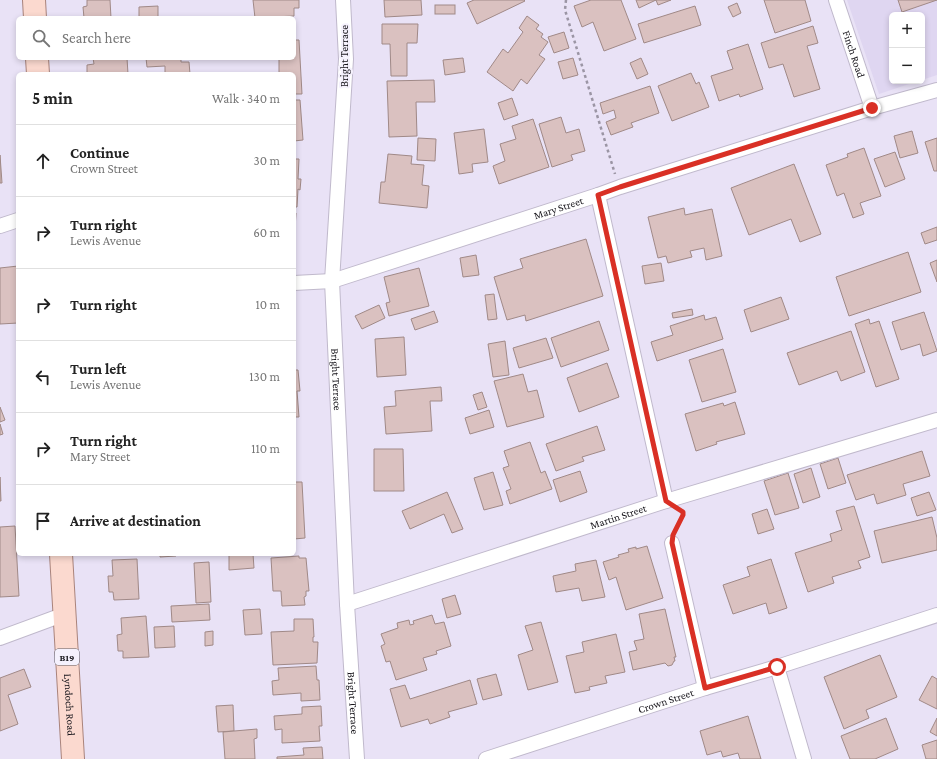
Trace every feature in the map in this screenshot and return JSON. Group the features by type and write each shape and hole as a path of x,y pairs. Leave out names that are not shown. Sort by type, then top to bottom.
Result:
{"main road":[{"path":"34,0 35,16"},
{"path":"37,60 38,72"},
{"name":"Lyndoch Road","path":"61,556 73,759"}],"street":[{"name":"Bright Terrace","path":"343,0 346,59 332,280 347,604 357,759"},
{"name":"Finch Road","path":"836,0 872,108"},
{"name":"Mary Street","path":"296,283 332,280 620,187 872,108 937,90"},
{"path":"598,195 666,501"},
{"path":"0,226 16,221"},
{"name":"Martin Street","path":"347,604 666,501 937,420"},
{"path":"672,543 705,688"},
{"path":"0,638 65,614"},
{"name":"Crown Street","path":"486,759 937,615"},
{"path":"777,667 804,759"}],"path":[{"path":"566,0 565,10 620,187"},
{"path":"666,501 683,512 673,535 672,543"}],"shaded area":[{"path":"847,0 937,0 937,75 925,79 925,12 889,12 889,84 909,84 879,94"}],"building":[{"path":"87,0 110,0 111,16 84,16 83,7 87,6"},
{"path":"253,0 299,0 299,8 294,8 294,16 255,16"},
{"path":"384,0 421,0 422,15 385,17"},
{"path":"474,0 525,1 477,24 467,3"},
{"path":"591,0 621,0 636,39 604,51 593,22 582,27 574,6"},
{"path":"636,0 656,0 639,8"},
{"path":"656,0 671,0 658,5"},
{"path":"764,0 805,0 811,21 775,33"},
{"path":"898,0 937,0 902,12"},
{"path":"737,3 741,13 733,17 728,7"},
{"path":"435,5 455,5 455,14 435,14"},
{"path":"158,6 158,16 139,16 139,7"},
{"path":"695,6 701,25 644,43 638,24"},
{"path":"527,16 539,25 536,29 543,34 541,37 548,42 539,55 545,59 527,84 521,79 513,91 487,72 503,49 508,53 523,32 519,28"},
{"path":"382,24 418,24 417,43 407,43 407,76 391,76 390,44 382,44"},
{"path":"813,26 818,43 807,46 820,89 794,97 783,64 769,68 761,43"},
{"path":"564,32 569,48 554,53 548,37"},
{"path":"296,40 299,40 302,94 296,94 296,72 279,72 279,60 296,60"},
{"path":"748,44 763,89 740,97 739,94 719,101 711,76 733,69 727,51"},
{"path":"463,58 465,72 445,75 443,60"},
{"path":"573,58 578,75 563,79 558,62"},
{"path":"641,58 648,74 637,79 630,63"},
{"path":"93,60 127,60 128,72 87,72 87,65 94,64"},
{"path":"146,60 181,60 181,62 189,62 190,72 165,72 165,66 147,67"},
{"path":"691,73 696,84 699,82 709,107 672,121 658,86"},
{"path":"434,80 435,102 416,102 417,136 389,137 387,81"},
{"path":"650,86 659,113 631,123 633,127 611,135 606,122 616,118 614,110 603,114 600,103"},
{"path":"512,98 518,115 504,120 498,103"},
{"path":"296,100 300,100 303,140 296,141"},
{"path":"561,117 566,133 579,129 585,151 571,155 573,160 552,167 539,124"},
{"path":"533,119 549,167 499,184 493,166 505,161 500,144 516,139 512,126"},
{"path":"484,129 488,162 472,164 473,172 459,174 454,133"},
{"path":"912,131 918,153 900,158 894,136"},
{"path":"418,138 436,139 435,161 417,160"},
{"path":"937,138 937,171 934,171 925,142"},
{"path":"864,148 881,196 860,203 864,214 853,218 844,193 837,196 826,165 848,157 847,154"},
{"path":"895,152 905,179 885,187 874,159"},
{"path":"388,154 412,156 411,164 424,165 422,185 429,186 427,208 379,203 381,182 385,182"},
{"path":"0,155 2,183 0,183"},
{"path":"296,159 299,159 298,179 301,179 300,190 298,189 297,207"},
{"path":"794,164 821,234 800,242 791,219 749,235 731,188"},
{"path":"684,208 685,215 712,209 722,256 706,260 704,248 690,251 692,257 668,263 666,256 658,258 648,217"},
{"path":"937,227 937,240 925,244 921,233"},
{"path":"586,239 603,296 526,321 525,315 507,320 494,277 523,268 520,259"},
{"path":"908,252 921,292 849,316 836,277"},
{"path":"476,255 479,275 463,277 460,258"},
{"path":"937,260 937,282 930,263"},
{"path":"661,263 664,281 645,284 642,266"},
{"path":"16,266 16,323 0,324 0,268"},
{"path":"419,268 429,306 389,316 386,303 390,302 384,277"},
{"path":"494,294 497,319 488,320 485,295"},
{"path":"781,297 789,319 751,332 744,310"},
{"path":"379,305 385,318 362,329 355,316"},
{"path":"692,309 693,315 673,318 672,313"},
{"path":"434,311 438,322 415,330 411,319"},
{"path":"924,312 937,351 923,356 920,344 901,350 892,322"},
{"path":"704,315 705,320 716,317 723,339 657,361 651,342 673,335 670,326"},
{"path":"869,319 870,324 879,321 899,379 876,387 855,324"},
{"path":"599,321 609,350 561,367 551,338"},
{"path":"851,331 865,372 841,381 837,371 799,385 787,353"},
{"path":"404,337 406,375 377,377 375,339"},
{"path":"546,338 553,358 519,368 513,348"},
{"path":"505,341 509,375 493,377 488,344"},
{"path":"723,349 736,392 702,402 689,360"},
{"path":"607,363 619,397 579,412 567,378"},
{"path":"296,370 298,370 300,391 297,391 299,417 296,417"},
{"path":"523,374 528,392 537,390 544,417 507,427 494,381"},
{"path":"441,387 442,401 430,401 432,431 386,434 384,407 396,406 395,391"},
{"path":"482,392 487,407 478,410 473,395"},
{"path":"735,402 745,434 716,442 717,444 696,451 685,414 723,403 724,406"},
{"path":"0,407 5,420 0,422"},
{"path":"489,410 494,427 470,434 465,418"},
{"path":"0,424 3,434 0,435"},
{"path":"597,426 605,450 582,457 584,461 556,471 546,444"},
{"path":"530,442 541,473 545,471 552,489 510,504 506,491 511,489 503,468 509,466 504,451"},
{"path":"374,449 403,449 404,491 374,491"},
{"path":"922,451 930,476 903,484 906,495 877,504 874,494 856,500 847,475"},
{"path":"838,458 846,483 828,489 820,464"},
{"path":"811,468 820,497 803,503 794,474"},
{"path":"580,471 587,492 560,502 553,480"},
{"path":"493,472 503,505 484,510 474,478"},
{"path":"788,473 799,508 775,515 764,481"},
{"path":"0,477 1,501 0,501"},
{"path":"296,482 302,482 305,538 296,539"},
{"path":"447,492 463,529 452,533 444,514 410,529 402,511"},
{"path":"929,492 936,510 917,516 911,498"},
{"path":"854,506 870,557 858,561 861,568 832,577 834,583 808,592 795,553 832,541 830,534 842,530 836,511"},
{"path":"767,509 774,529 758,534 752,514"},
{"path":"932,517 937,538 937,550 882,563 874,531"},
{"path":"15,526 19,596 0,597 0,527"},
{"path":"647,546 663,598 626,610 616,577 609,580 603,562 629,552 628,549 636,547 636,549"},
{"path":"229,556 253,556 254,568 229,570"},
{"path":"299,556 299,558 306,558 309,591 306,591 306,596 304,597 305,605 282,606 281,591 273,591 271,558"},
{"path":"137,559 139,599 114,600 113,592 109,592 108,576 113,576 112,560"},
{"path":"771,559 787,608 769,614 766,603 733,614 723,585 750,576 747,567"},
{"path":"596,560 605,597 582,601 579,588 556,592 553,576 576,571 575,564"},
{"path":"209,562 211,602 196,603 194,563"},
{"path":"455,595 461,614 447,618 442,599"},
{"path":"209,604 210,620 172,622 171,606"},
{"path":"260,609 262,634 245,635 243,610"},
{"path":"665,609 676,657 674,657 675,661 672,665 668,666 665,663 633,670 629,652 637,650 634,641 644,639 639,614"},
{"path":"432,615 435,624 444,622 451,646 436,651 437,654 423,658 427,670 396,680 390,661 386,662 381,646 385,644 381,634 398,628 397,623 409,620 410,625 414,624 413,621"},
{"path":"146,616 149,657 123,658 123,651 118,651 117,635 122,634 121,618"},
{"path":"294,619 313,619 313,642 318,642 317,663 273,665 271,632 294,631"},
{"path":"541,622 558,682 528,690 518,655 533,650 525,626"},
{"path":"174,626 175,647 155,648 154,627"},
{"path":"213,631 213,645 205,646 205,632"},
{"path":"616,634 625,672 605,676 607,683 589,687 590,690 575,693 566,656 584,652 582,642"},
{"path":"880,655 897,697 866,710 869,718 844,729 824,677"},
{"path":"316,666 317,680 319,680 320,700 301,701 301,693 273,695 272,681 279,680 278,668"},
{"path":"24,669 31,687 8,695 18,724 0,731 0,678"},
{"path":"496,674 502,695 483,700 477,679"},
{"path":"932,676 937,679 937,709 919,700"},
{"path":"470,680 477,704 448,712 450,717 430,724 428,719 401,727 390,689 405,685 410,699"},
{"path":"233,705 234,731 218,732 216,706"},
{"path":"321,706 322,726 319,726 320,741 282,743 282,729 275,730 274,716 302,714 302,707"},
{"path":"748,716 761,759 740,759 738,753 723,757 721,751 707,755 700,731"},
{"path":"886,718 898,749 875,759 850,759 841,736"},
{"path":"937,718 937,736 930,732"},
{"path":"257,729 257,738 254,739 255,759 225,759 223,732"},
{"path":"937,740 937,759 926,759 922,745"},
{"path":"322,747 323,759 277,759 277,757 304,755 303,748"}],"route":[{"path":"777,667 705,688 672,543 673,535 683,512 666,501 598,195 872,108"}]}
